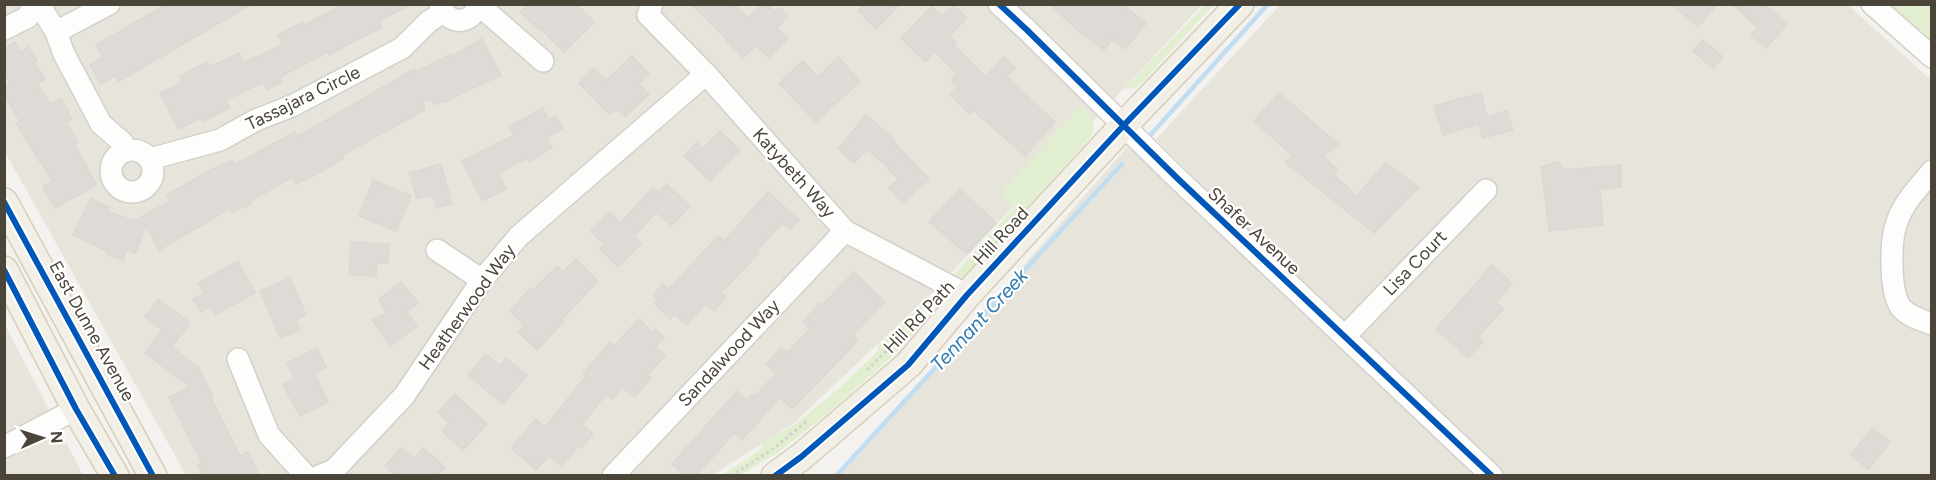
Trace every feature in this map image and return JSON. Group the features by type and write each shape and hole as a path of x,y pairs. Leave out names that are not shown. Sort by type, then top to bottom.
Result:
{"main road":[{"name":"Hill Road","path":"775,476 801,457 908,365 967,295 1124,125 1240,4"},
{"name":"East Dunne Avenue","path":"4,202 153,476"},
{"path":"4,270 76,408 115,476"}],"street":[{"path":"4,29 28,17 33,4"},
{"path":"39,4 56,32 64,54 101,124 122,142 124,151"},
{"path":"56,32 109,4"},
{"path":"442,8 449,18 463,20 472,17 479,4 543,62"},
{"name":"Shafer Avenue","path":"999,4 1176,177 1492,476"},
{"path":"1872,4 1932,57"},
{"name":"Tassajara Circle","path":"150,159 220,140 256,120 292,106 402,48 442,8"},
{"name":"Katybeth Way","path":"650,10 845,231 967,295"},
{"name":"Heatherwood Way","path":"319,476 334,470 404,396 482,280 519,236 706,74"},
{"path":"124,151 140,151 150,159 154,172 147,187 140,191 126,192 115,184 111,171 112,164 124,151"},
{"path":"1932,171 1896,222 1892,270 1896,296 1902,309 1913,317 1932,324"},
{"name":"Lisa Court","path":"1345,336 1486,190"},
{"name":"Sandalwood Way","path":"614,476 845,231"},
{"path":"437,250 482,280"},
{"path":"238,359 269,435 306,476"},
{"path":"4,447 76,408"}],"path":[{"path":"731,476 773,449 809,420"}],"shaded area":[{"path":"4,5 1202,5 933,292 794,423 711,476 186,475 5,152"},
{"path":"1280,5 1848,5 1931,80 1931,475 1492,475 1156,139"},
{"path":"1128,146 1483,475 839,476"},
{"path":"5,325 83,475 5,475"}],"green space":[{"path":"1205,5 1213,5 1140,85 1124,89"},
{"path":"1891,5 1931,5 1931,40"},
{"path":"1081,105 1092,120 1091,137 966,275 954,281 948,281 1014,208 1000,194"},
{"path":"922,305 922,321 918,328 898,351 834,408 780,451 741,475 722,475 763,448 761,444 798,422 838,389 879,350 877,347"}],"building":[{"path":"167,4 252,4 118,82 115,76 101,84 90,65 103,57 96,45"},
{"path":"411,4 379,21 382,28 330,55 328,52 280,77 282,82 267,89 263,82 226,100 230,108 202,122 201,118 178,129 160,93 183,82 180,76 207,62 210,67 239,53 244,63 283,44 278,35 303,22 305,25 342,5"},
{"path":"527,4 576,4 594,22 564,52 520,12"},
{"path":"691,4 734,4 748,18 762,4 768,4 775,12 779,7 788,16 777,28 788,39 769,58 756,45 743,58"},
{"path":"865,4 900,4 876,29 858,11"},
{"path":"1049,4 1122,4 1146,23 1125,49 1112,39 1104,50"},
{"path":"1671,4 1717,4 1698,27"},
{"path":"1732,4 1765,4 1787,24 1766,48 1751,35 1758,28"},
{"path":"954,5 967,18 949,36 956,43 954,45 985,76 1004,57 1015,68 1007,77 1055,122 1025,156 973,110 970,114 950,94 958,87 951,80 957,74 935,52 925,62 901,38 932,6 942,16"},
{"path":"482,39 501,75 444,102 443,100 434,105 431,99 423,102 425,110 342,155 344,158 315,175 296,184 293,177 250,201 251,204 232,212 231,208 159,250 146,226 136,253 127,250 123,260 106,254 107,251 73,235 91,199 109,207 107,211 134,221 170,201 167,195 210,170 232,161 234,165 295,132 297,137 414,69 416,72 449,55 450,57"},
{"path":"1703,40 1723,57 1713,68 1693,51"},
{"path":"15,42 20,52 28,47 37,61 34,62 45,79 37,84 50,104 61,98 72,119 66,123 78,142 74,144 97,185 55,208 43,186 52,181 16,123 20,121 4,95 4,87 10,83 4,73 4,48"},
{"path":"632,56 649,74 639,84 649,94 625,117 616,108 610,115 579,83 594,68 606,81"},
{"path":"838,57 860,81 816,122 779,83 803,61 818,77"},
{"path":"1279,93 1338,144 1324,157 1337,169 1334,175 1357,196 1385,163 1419,187 1374,233 1285,162 1292,155 1254,121"},
{"path":"1481,93 1487,117 1507,111 1513,130 1483,138 1479,124 1443,135 1434,106"},
{"path":"542,108 549,120 556,116 563,128 547,138 552,148 529,162 527,158 498,173 506,189 482,201 462,161 514,135 509,127"},
{"path":"866,115 894,139 893,141 929,179 903,203 889,188 898,179 867,149 854,163 838,149"},
{"path":"720,131 740,150 710,181 684,156 697,142 703,148"},
{"path":"1559,162 1563,170 1621,165 1621,187 1600,189 1603,225 1549,231 1541,167"},
{"path":"441,164 452,204 437,208 433,195 417,199 409,173"},
{"path":"373,180 411,196 396,231 359,216"},
{"path":"667,184 690,206 671,226 656,212 634,237 641,244 618,267 600,249 605,245 591,231 610,212 620,223 653,188 659,193"},
{"path":"960,189 996,223 967,254 929,222"},
{"path":"768,192 799,220 790,230 782,223 757,251 759,253 721,293 726,297 714,311 706,304 687,325 674,314 670,319 654,303 657,299 653,295 663,284 669,289 718,236 724,241"},
{"path":"351,242 389,244 388,263 377,263 376,276 349,275"},
{"path":"576,259 598,281 562,319 564,321 537,350 518,332 524,325 510,311 530,289 532,291 557,266 563,272"},
{"path":"238,261 255,293 215,315 211,306 201,312 193,299 204,293 198,283"},
{"path":"1492,265 1512,283 1496,302 1503,309 1478,337 1483,342 1468,358 1436,329"},
{"path":"854,272 885,302 853,335 858,341 792,409 780,397 742,440 734,433 696,476 685,476 672,464 737,391 747,400 753,394 755,396 776,374 766,364 781,348 787,353 810,329 803,322"},
{"path":"290,278 306,315 296,320 300,330 280,338 260,291"},
{"path":"401,282 418,303 407,312 417,326 391,346 372,320 386,313 379,299"},
{"path":"158,299 190,323 172,347 199,368 240,456 248,452 259,476 203,476 198,465 202,463 169,397 190,387 145,353 162,330 145,317"},
{"path":"639,319 652,332 655,329 664,338 655,347 665,356 647,375 651,378 634,397 622,387 612,399 606,394 582,425 593,434 581,448 579,446 561,466 549,456 536,470 511,448 536,419 545,427 586,376 583,374 610,342 614,346"},
{"path":"317,348 326,367 314,373 328,402 300,416 283,385 295,378 287,363"},
{"path":"486,354 500,366 506,358 527,375 503,404 468,375"},
{"path":"455,394 487,424 463,450 442,431 449,423 438,413"},
{"path":"1872,428 1890,442 1868,470 1851,455"},
{"path":"401,448 414,459 423,448 445,467 438,476 396,476 385,466"}],"waterway":[{"name":"Tennant Creek","path":"1145,141 1268,4"},
{"name":"Tennant Creek","path":"836,476 1122,164"}],"cycle path":[{"path":"999,4 1176,177 1492,476"},
{"name":"Hill Rd Path","path":"775,476 801,457 908,365 967,295 1124,125 1240,4"},
{"path":"4,202 153,476"},
{"path":"4,270 76,409 115,476"}]}
